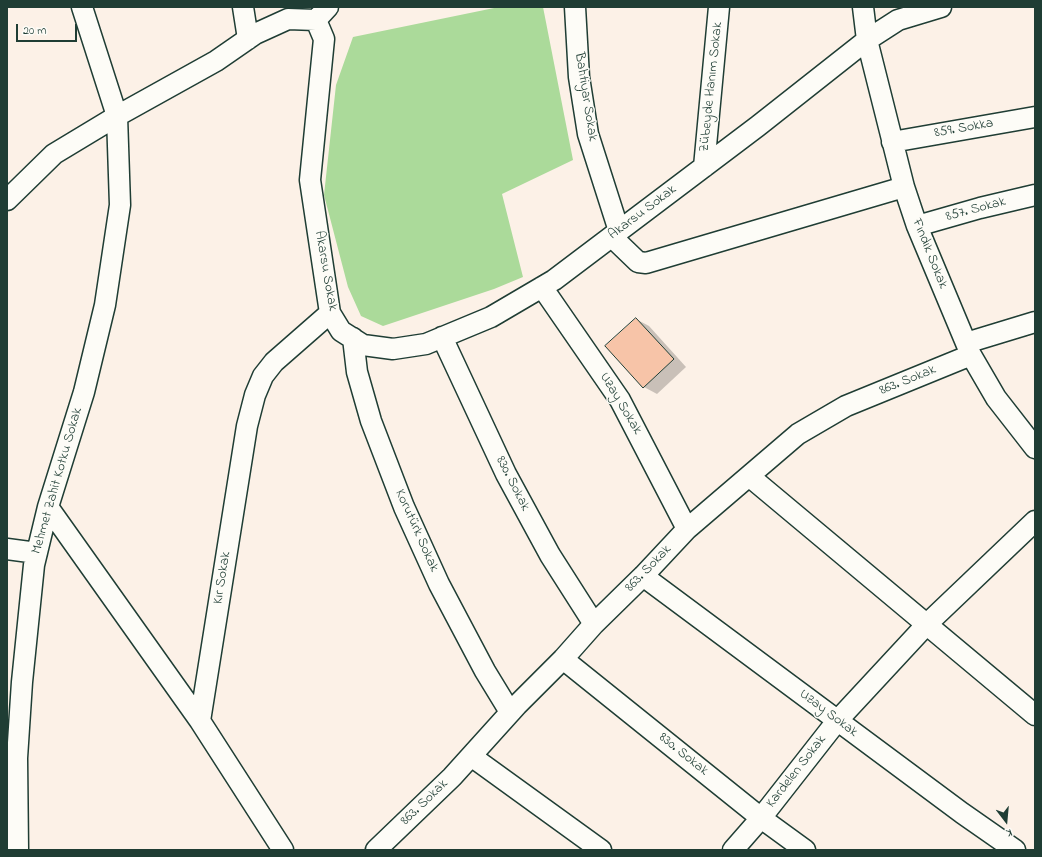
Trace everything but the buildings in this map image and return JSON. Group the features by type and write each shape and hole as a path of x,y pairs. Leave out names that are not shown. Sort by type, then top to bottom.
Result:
{"street":[{"name":"Mehmet Zahit Kotku Sokak","path":"18,850 12,763 34,565 48,507 84,392 105,305 120,204 117,116 82,7"},
{"path":"242,7 248,39"},
{"path":"566,7 575,16"},
{"name":"Zübeyde Hanım Sokak","path":"704,167 720,7"},
{"name":"Fındık Sokak","path":"862,7 867,40 892,142 904,187 917,226 968,349 996,398 1035,448"},
{"name":"Akarsu Sokak","path":"7,200 54,154 117,116 216,61 255,34 288,19 322,14 324,39 310,180 330,313 341,331 363,345 393,349 426,344 491,317 554,280 758,126 867,40 898,20 941,7"},
{"name":"Bahtiyar Sokak","path":"575,16 579,77 588,134 615,234"},
{"name":"859. Sokka","path":"892,142 1035,117"},
{"path":"615,234 638,262 646,263 904,187"},
{"name":"857. Sokak","path":"917,226 980,208 1035,195"},
{"name":"Uzay Sokak","path":"542,287 620,400 687,529"},
{"name":"Kır Sokak","path":"200,721 247,426 255,395 263,376 274,362 330,313"},
{"name":"863. Sokak","path":"376,850 452,777 510,712 563,659 594,624 687,529 798,434 846,406 968,349 1035,322"},
{"name":"830. Sokak","path":"442,337 510,480 550,555 594,624"},
{"name":"Korutürk Sokak","path":"353,338 357,372 371,421 404,507 439,584 485,671 510,712"},
{"path":"749,476 1035,715"},
{"path":"48,507 200,721 283,850"},
{"name":"Kardelen Sokak","path":"734,850 837,721 927,624 1035,521"},
{"path":"7,549 37,553"},
{"name":"Uzay Sokak","path":"642,576 962,813 1015,850"},
{"name":"830. Sokak","path":"563,659 761,818 805,850"},
{"path":"7,698 22,682"},
{"path":"470,756 601,850"}],"green space":[{"path":"499,7 543,7 573,160 502,194 523,277 494,289 383,326 361,316 348,287 324,195 336,85 353,37"}]}
